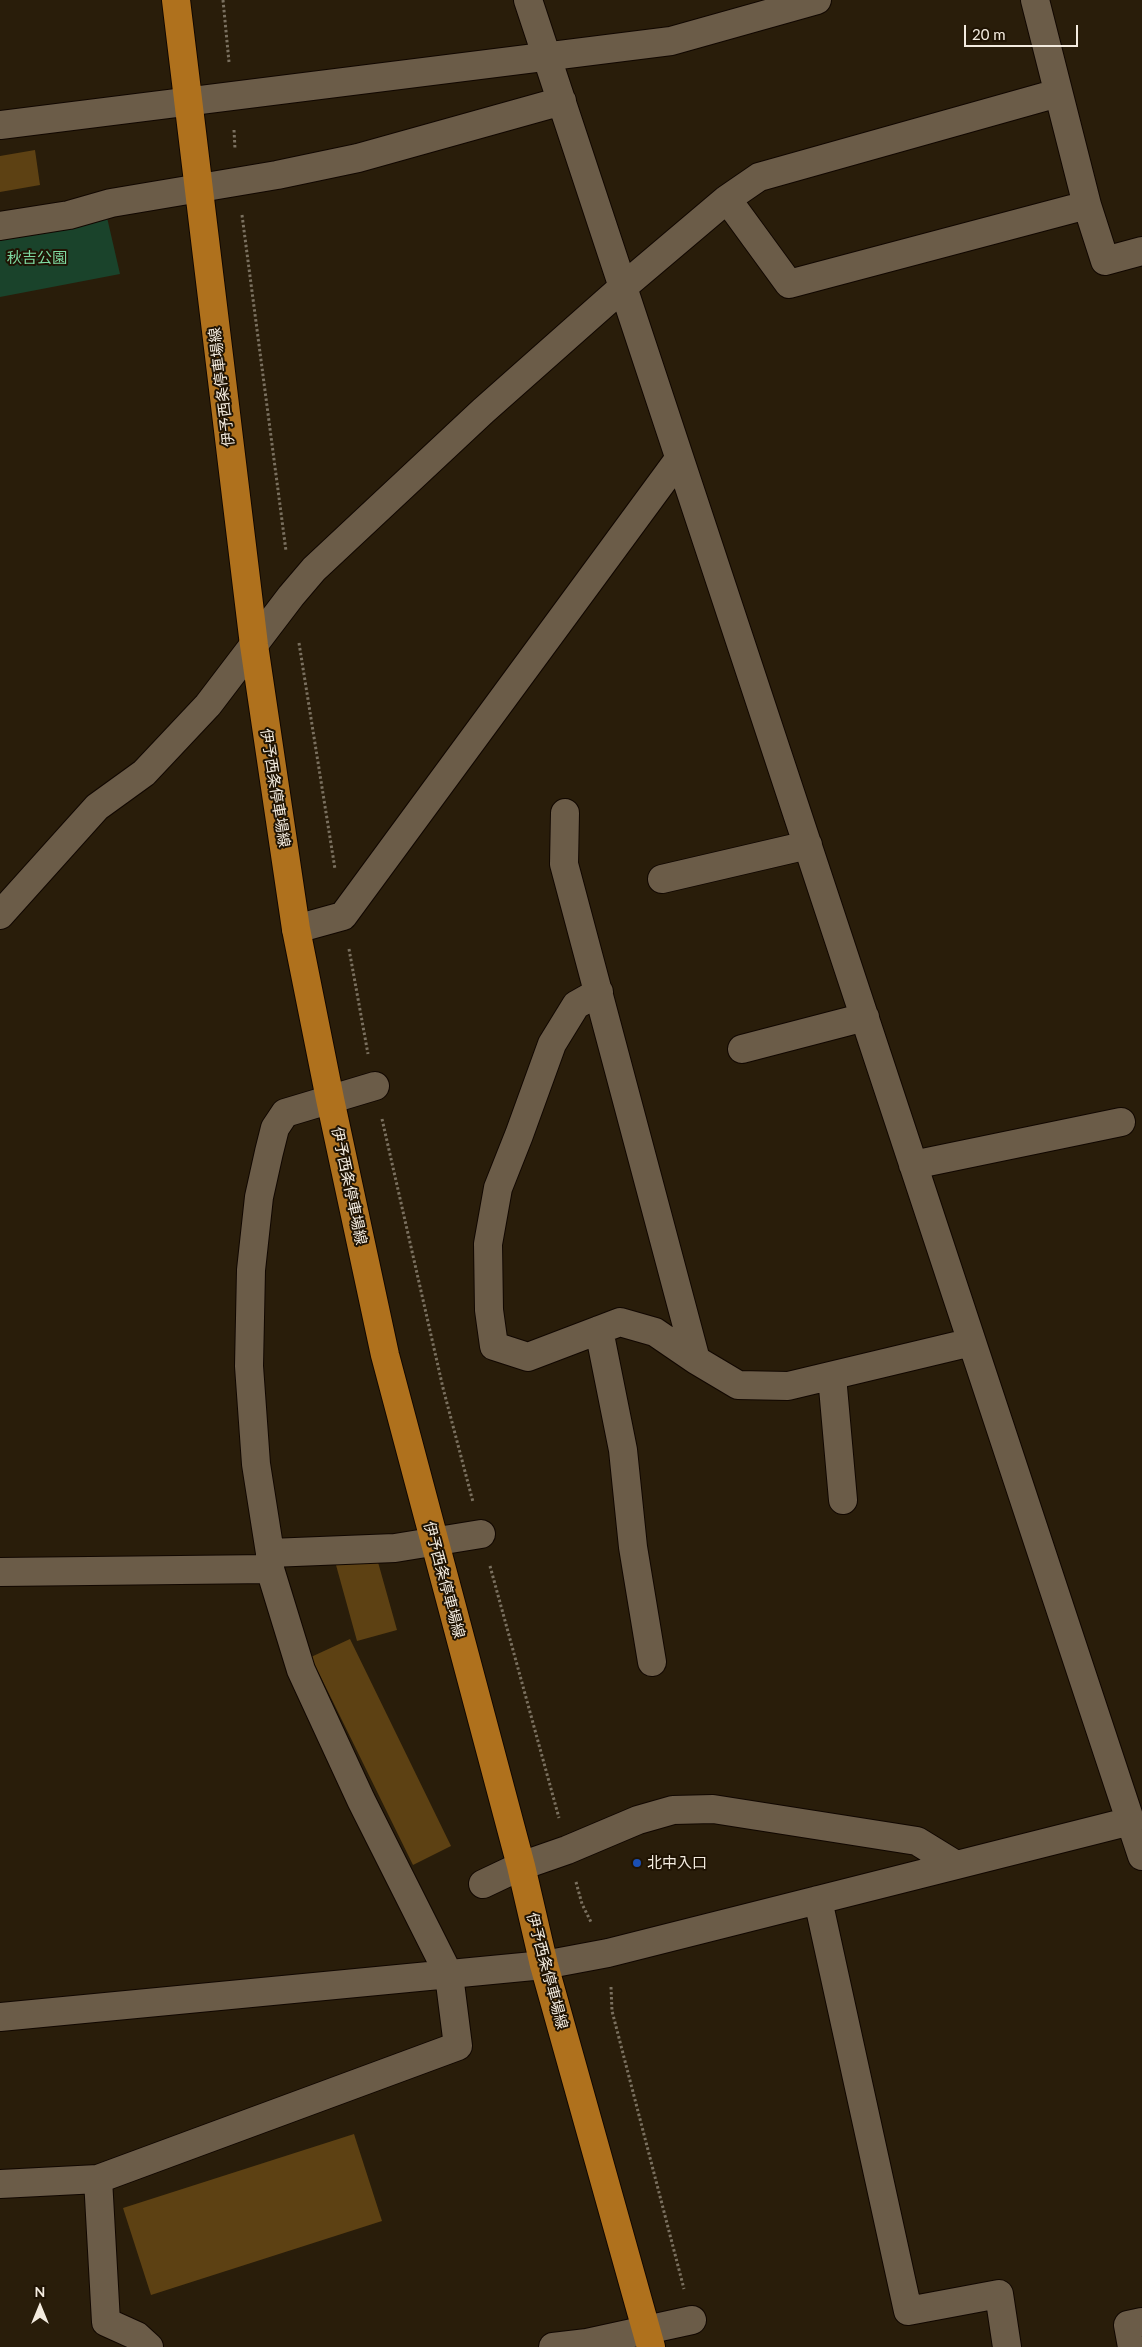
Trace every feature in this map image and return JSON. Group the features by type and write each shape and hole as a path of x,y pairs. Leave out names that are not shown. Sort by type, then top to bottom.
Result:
{"main road":[{"name":"伊予西条停車場線","path":"176,0 254,645 296,929 330,1099 385,1355 521,1866 544,1965 648,2339"}],"street":[{"path":"528,0 1142,1856"},
{"path":"0,125 671,41 817,0"},
{"path":"1035,0 1087,205 1105,261 1142,251"},
{"path":"0,915 97,807 144,773 202,711 314,569 476,418 623,286 727,199 760,177 1058,93"},
{"path":"0,226 69,214 111,202 198,189 358,158 562,102"},
{"path":"727,199 790,284 1087,205"},
{"path":"296,929 342,916 679,459"},
{"path":"565,813 564,864 696,1360"},
{"path":"662,879 808,845"},
{"path":"599,992 576,1004 552,1044 498,1188 488,1244 489,1310 494,1346 528,1357 620,1322 655,1332 696,1360 738,1385 788,1386 972,1342"},
{"path":"742,1049 865,1017"},
{"path":"0,2184 98,2179 458,2046 449,1975 362,1800 301,1670 270,1561 256,1464 249,1366 251,1270 259,1197 275,1128 285,1113 375,1086"},
{"path":"913,1165 1121,1122"},
{"path":"599,1330 623,1450 633,1547 652,1662"},
{"path":"832,1376 843,1500"},
{"path":"0,1572 270,1561 395,1548 482,1534"},
{"path":"482,1884 521,1866 567,1850 638,1820 673,1810 713,1809 917,1841 956,1865"},
{"path":"0,2017 544,1965 608,1953 1131,1821"},
{"path":"818,1900 908,2311 999,2294 1008,2347"},
{"path":"98,2179 106,2322 137,2336 149,2347"},
{"path":"553,2347 648,2339 692,2320"},
{"path":"1132,2347 1128,2325 1142,2322"}],"path":[{"path":"223,0 229,64"},
{"path":"233,123 237,182 291,596 342,916 375,1086 442,1388 582,1904 608,1953 612,2010 692,2320"}],"green space":[{"name":"秋吉公園","path":"106,213 120,274 0,297 0,232"}],"building":[{"path":"35,150 40,185 0,192 0,156"},
{"path":"376,1555 397,1630 357,1641 336,1565"},
{"path":"350,1639 451,1846 413,1865 311,1657"},
{"path":"354,2134 382,2221 151,2295 123,2208"}],"place":[{"name":"北中入口","path":"637,1863"}]}
